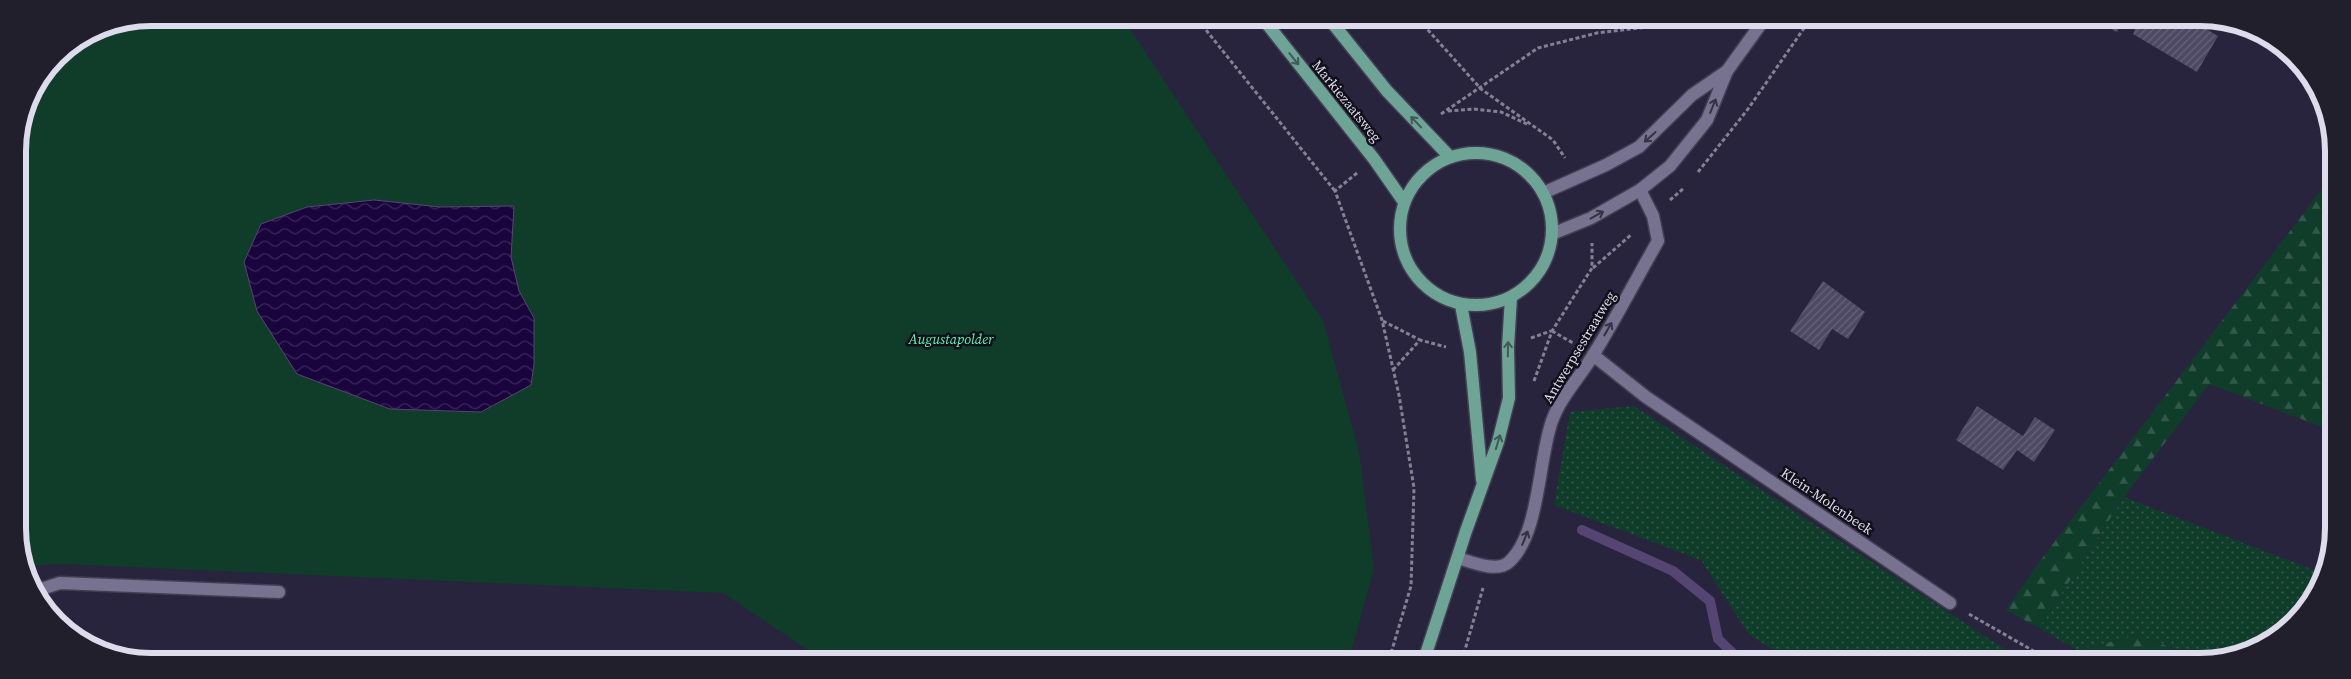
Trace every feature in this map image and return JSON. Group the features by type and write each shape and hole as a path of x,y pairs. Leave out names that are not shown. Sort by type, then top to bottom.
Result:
{"main road":[{"name":"Markiezaatsweg","path":"1269,26 1374,159 1404,202"},
{"path":"1335,26 1387,91 1450,157"},
{"path":"1477,153 1503,158 1526,172 1543,193 1550,213 1552,234 1548,254 1540,272 1527,286 1511,297 1487,305 1462,305 1437,295 1417,277 1404,254 1399,228 1404,202 1416,182 1431,167 1450,157 1477,153"},
{"path":"1427,652 1498,442 1509,398 1508,347 1511,297"},
{"path":"1462,305 1470,352 1482,485"}],"street":[{"path":"1552,234 1591,218 1640,190 1670,166 1707,120 1727,71 1759,26"},
{"path":"1543,193 1606,165 1639,147 1692,95 1727,71"},
{"name":"Antwerpsestraatweg","path":"1491,566 1507,564 1518,552 1527,533 1552,422 1562,400 1593,355 1658,240 1653,216 1640,190"},
{"name":"Klein-Molenbeek","path":"1593,355 1646,397 1950,603"},
{"path":"1458,558 1491,566"},
{"path":"42,589 60,583 279,592"}],"path":[{"path":"1203,26 1335,191"},
{"path":"1425,26 1481,88 1538,48 1597,33 1655,26"},
{"path":"1448,111 1474,109 1501,112 1536,128"},
{"path":"1382,320 1420,340"},
{"name":"Antwerpsestraatweg","path":"1532,386 1552,331"},
{"path":"1391,652 1411,586 1414,488 1399,395 1393,370"},
{"path":"1464,652 1491,566"},
{"path":"1950,603 2034,652"}],"green space":[{"name":"Augustapolder","path":"143,27 1128,27 1323,321 1359,451 1374,569 1351,652 812,653 723,593 61,564 32,566 26,527 27,135 39,96 47,82 69,57 89,43 111,33"},
{"path":"2325,185 2325,428 2209,384 2124,497 2039,628 2006,610 2037,565"},
{"path":"1634,406 2009,652 1778,652 1749,635 1701,560 1554,505 1570,412"},
{"path":"2124,497 2316,571 2312,583 2299,604 2276,627 2247,643 2224,650 2184,652 2139,635 2077,650 2039,628"},
{"path":"2139,635 2182,652 2080,652 2077,650"}],"water":[{"path":"374,200 440,207 514,206 511,257 519,291 534,318 534,364 531,385 481,412 390,409 297,374 257,311 244,262 261,224 307,207"}],"building":[{"path":"2106,26 2121,26 2117,32"},
{"path":"2129,26 2201,26 2218,36 2197,72 2133,34 2135,30"},
{"path":"1823,281 1865,312 1848,339 1832,329 1819,350 1790,331"},
{"path":"1977,406 2023,436 2035,417 2055,430 2034,462 2017,450 2003,470 1956,440"}],"waterway":[{"path":"1582,530 1673,571 1710,601 1718,639 1732,652"}]}
